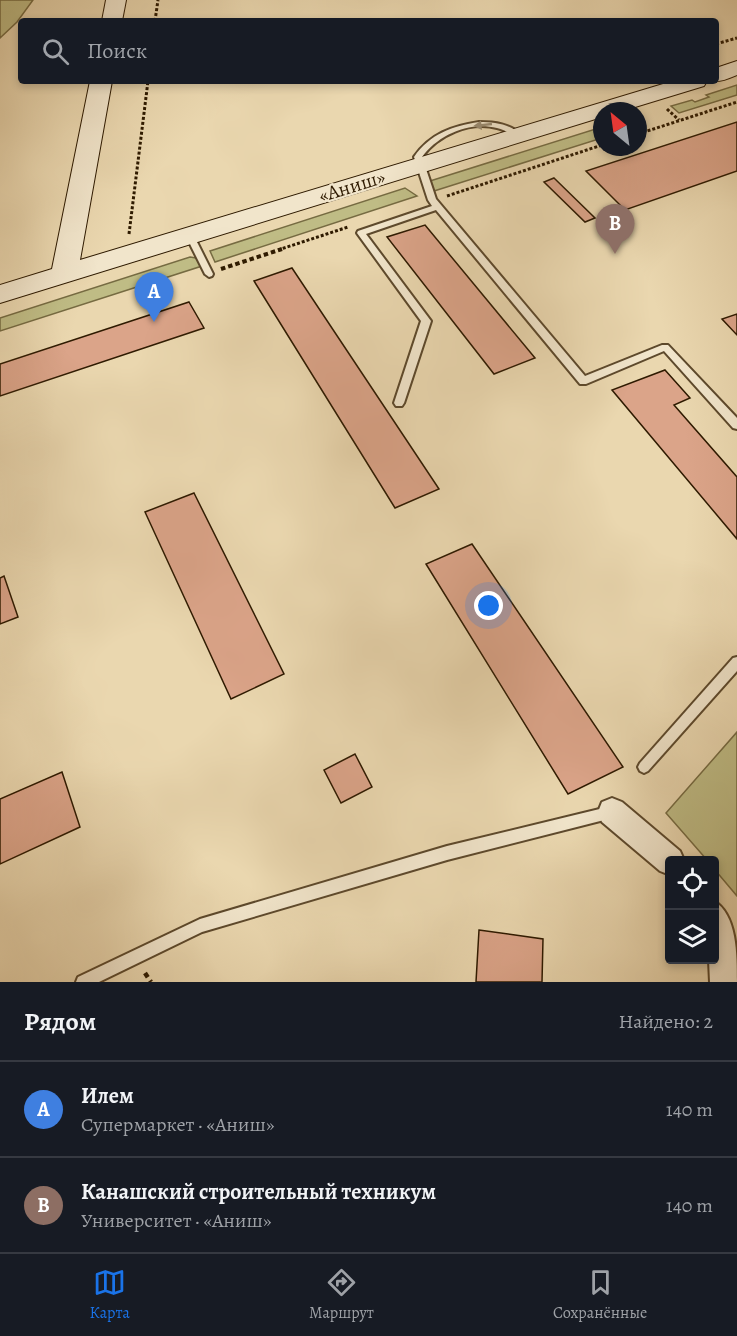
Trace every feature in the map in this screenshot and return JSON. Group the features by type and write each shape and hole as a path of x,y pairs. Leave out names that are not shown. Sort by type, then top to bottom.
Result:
{"main road":[{"path":"113,18 116,0"},
{"path":"719,74 737,68"},
{"path":"64,274 100,84"},
{"name":"«Аниш»","path":"4,293 686,84"}],"street":[{"path":"612,812 665,858"},
{"path":"725,923 725,982"}],"lane":[{"path":"419,166 435,204 584,381 664,347 737,425"},
{"path":"399,403 426,321 361,233 435,204"},
{"path":"190,236 209,274"},
{"path":"644,767 735,665"},
{"path":"83,982 200,926 447,853 612,812"}],"path":[{"path":"155,18 158,0"},
{"path":"719,43 737,38"},
{"path":"126,255 148,84"},
{"path":"647,131 737,102"},
{"path":"665,107 680,120"},
{"path":"435,204 593,148"},
{"path":"209,274 356,224"}],"shaded area":[{"path":"0,0 33,0 17,22 0,38"},
{"path":"737,85 737,95 679,113 671,106 692,100 695,102 709,97 706,95"},
{"path":"593,130 593,141 434,191 430,181"},
{"path":"405,188 417,196 215,262 210,251"},
{"path":"190,257 196,258 202,266 0,331 0,318"},
{"path":"737,732 737,896 719,875 719,856 704,856 666,813"}],"building":[{"path":"737,122 737,171 625,210 586,171 632,156 647,156 647,151"},
{"path":"554,178 595,218 585,222 544,182"},
{"path":"425,225 535,358 494,374 387,237"},
{"path":"292,268 439,489 395,508 254,281"},
{"path":"189,302 204,328 0,396 0,364"},
{"path":"737,314 737,335 722,319"},
{"path":"665,370 690,398 674,405 737,477 737,539 612,390"},
{"path":"194,493 284,674 231,699 145,512"},
{"path":"472,544 623,767 568,794 426,564"},
{"path":"4,576 18,617 0,624 0,578"},
{"path":"355,754 372,787 341,803 324,770"},
{"path":"62,772 80,827 0,864 0,799"},
{"path":"479,930 543,939 542,982 476,982"}],"place":[{"name":"Канашский строительный техникум","path":"615,254"},
{"name":"Илем","path":"154,322"}]}
